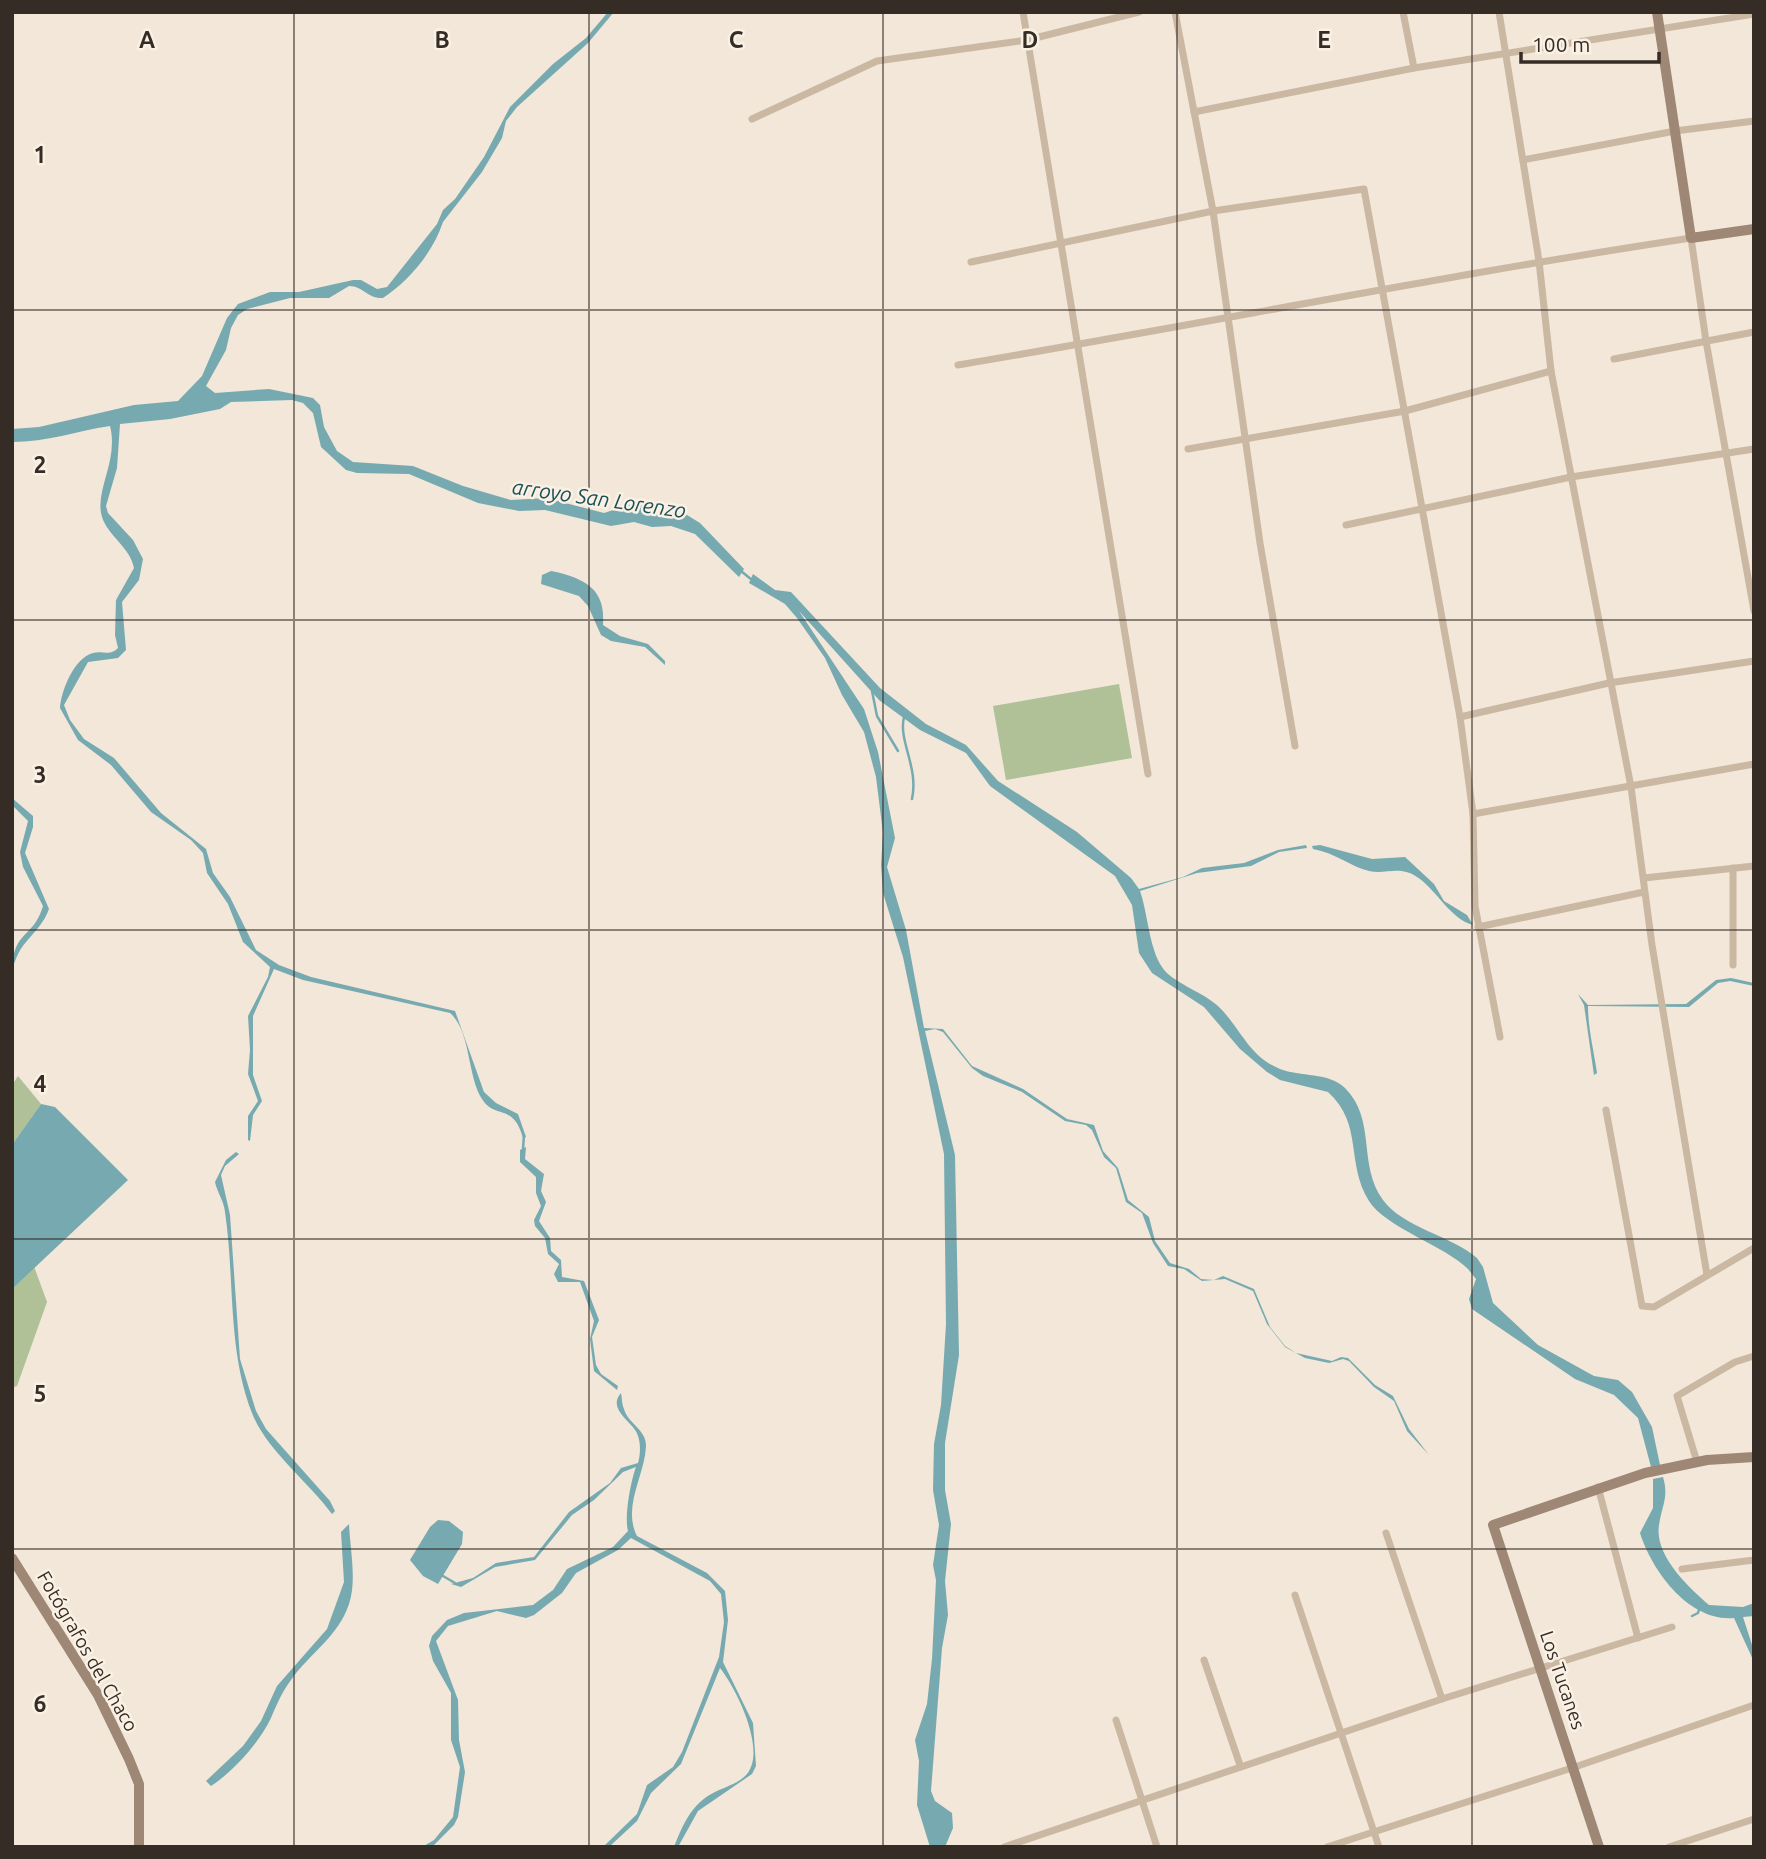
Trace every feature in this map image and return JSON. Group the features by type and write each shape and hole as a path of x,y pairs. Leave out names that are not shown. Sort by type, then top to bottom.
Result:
{"street":[{"path":"1023,12 1148,774"},
{"path":"752,119 877,61 1027,40 1139,12"},
{"path":"1175,12 1213,211 1277,651 1295,746"},
{"path":"1403,12 1414,68"},
{"path":"1499,12 1539,261 1551,372 1631,786 1644,892 1707,1275"},
{"path":"1657,12 1706,341 1754,611"},
{"path":"1194,112 1414,68 1754,14"},
{"path":"1523,160 1675,131 1754,121"},
{"path":"971,262 1213,211 1364,190 1460,717 1473,814 1478,928 1500,1037"},
{"path":"958,365 1228,320 1539,261 1754,229"},
{"path":"1614,359 1754,332"},
{"path":"1188,449 1405,411 1551,372"},
{"path":"1346,526 1571,477 1754,449"},
{"path":"1460,717 1609,683 1754,661"},
{"path":"1473,814 1754,764"},
{"path":"1644,878 1754,866"},
{"path":"1733,868 1733,965"},
{"path":"1478,928 1644,892"},
{"path":"1606,1110 1642,1306 1654,1307 1754,1248"},
{"path":"1697,1462 1677,1396 1735,1362 1754,1356"},
{"path":"1638,1638 1598,1487 1697,1462 1754,1457"},
{"name":"Los Tucanes","path":"1598,1487 1493,1525 1575,1767 1599,1847"},
{"path":"1386,1533 1442,1699"},
{"name":"Fotógrafos del Chaco","path":"12,1558 72,1652 122,1741 139,1784 139,1847"},
{"path":"1682,1569 1754,1560"},
{"path":"1295,1595 1379,1847"},
{"path":"1004,1847 1240,1765 1672,1627"},
{"path":"1204,1660 1240,1765"},
{"path":"1327,1847 1575,1767 1754,1705"},
{"path":"1116,1720 1157,1847"},
{"path":"1669,1847 1754,1819"}],"green space":[{"path":"1119,684 1132,758 1006,780 993,706"},
{"path":"18,1076 41,1104 14,1142 12,1154 12,1085"},
{"path":"12,1206 47,1302 17,1386 12,1388"}],"water":[{"path":"608,12 614,12 588,43 517,107 506,121 502,138 482,172 443,222 427,254 402,283 383,298 373,297 349,286 329,298 290,298 247,309 238,315 231,328 226,350 206,386 215,393 269,389 313,398 320,405 324,427 337,451 353,462 413,466 463,486 511,500 546,498 604,513 632,504 653,506 687,515 700,523 744,569 739,577 695,534 671,526 652,527 634,522 611,526 545,510 519,511 478,503 409,474 357,473 346,470 321,447 313,413 303,403 292,400 231,402 220,409 170,419 120,424 117,468 106,506 108,513 133,540 143,559 139,580 122,602 126,650 118,658 88,662 64,705 70,720 84,739 114,758 161,813 206,849 213,873 230,897 256,950 279,965 311,977 455,1011 484,1092 496,1103 518,1114 526,1137 523,1138 519,1127 509,1115 492,1109 482,1099 462,1031 450,1013 303,980 274,969 253,1016 253,1075 262,1101 253,1115 250,1141 248,1116 258,1101 248,1074 248,1016 268,977 270,967 243,942 228,904 207,873 203,853 191,840 151,812 111,765 78,740 60,708 66,684 80,661 93,653 109,653 118,648 115,635 116,600 134,568 128,554 105,524 100,507 111,451 110,426 25,442 12,442 12,429 39,427 134,405 178,401 202,376 227,318 238,304 270,292 299,292 353,280 361,280 377,289 387,287 437,224 443,210 455,199 484,157 510,107 553,64 586,38"},
{"path":"551,571 574,577 591,587 601,602 603,625 620,636 648,644 665,661 665,665 645,647 611,641 601,635 588,606 579,596 541,584 542,575"},
{"path":"753,574 775,590 791,592 880,688 926,724 966,745 998,781 1077,832 1131,878 1139,889 1183,877 1202,868 1244,863 1278,850 1306,845 1307,848 1279,852 1251,866 1197,873 1140,891 1154,950 1162,967 1172,977 1218,1006 1260,1057 1269,1064 1288,1071 1331,1079 1345,1088 1361,1114 1371,1172 1383,1200 1402,1217 1467,1250 1477,1258 1483,1267 1493,1303 1538,1345 1594,1376 1618,1380 1632,1392 1652,1427 1660,1465 1651,1467 1638,1418 1614,1395 1575,1379 1472,1309 1469,1299 1476,1279 1468,1269 1377,1210 1362,1186 1346,1117 1328,1092 1280,1080 1267,1072 1240,1049 1204,1007 1152,973 1139,953 1132,905 1115,876 990,786 966,753 920,730 879,700 799,611 864,709 878,752 895,838 887,867 906,930 924,1028 943,1029 972,1066 1023,1089 1067,1119 1094,1125 1103,1151 1118,1168 1128,1200 1149,1217 1155,1241 1170,1263 1189,1269 1201,1279 1214,1280 1202,1281 1184,1269 1168,1266 1153,1243 1142,1213 1126,1202 1116,1168 1104,1157 1092,1130 1086,1125 1065,1121 1022,1092 983,1076 972,1068 943,1032 935,1029 925,1031 955,1155 959,1355 945,1443 945,1490 951,1524 945,1581 948,1615 942,1648 931,1791 935,1801 952,1813 953,1828 945,1847 930,1847 917,1805 919,1761 915,1740 927,1704 936,1580 933,1565 939,1525 933,1490 934,1444 941,1405 946,1324 944,1154 903,957 883,893 883,833 876,777 864,732 842,695 825,658 797,618 785,604 749,583"},
{"path":"12,798 33,816 33,827 25,853 49,909 40,926 18,953 12,974 15,949 34,925 43,906 23,867 20,852 28,821 12,805"},
{"path":"1320,845 1372,859 1405,857 1434,884 1444,901 1467,915 1473,925 1457,917 1424,883 1410,873 1362,869 1313,849 1312,846"},
{"path":"1731,978 1754,983 1754,986 1730,981 1718,983 1689,1007 1588,1006 1597,1073 1594,1075 1584,1005 1578,994 1588,1005 1686,1004 1716,980"},
{"path":"41,1104 55,1107 128,1180 13,1288 12,1154 14,1142"},
{"path":"526,1147 525,1159 544,1174 541,1191 546,1202 539,1221 550,1238 551,1251 561,1260 562,1277 584,1281 599,1320 592,1337 596,1365 601,1374 618,1386 617,1390 594,1371 590,1339 594,1321 580,1282 558,1282 554,1274 559,1264 548,1254 545,1238 535,1226 534,1220 541,1206 536,1193 536,1177 520,1162 520,1150"},
{"path":"236,1152 239,1154 225,1166 221,1175 230,1215 240,1359 256,1411 266,1429 330,1501 335,1511 332,1514 267,1440 252,1413 244,1389 235,1339 225,1212 215,1182 226,1160"},
{"path":"1223,1276 1254,1289 1270,1327 1285,1346 1296,1353 1332,1361 1341,1357 1348,1358 1375,1385 1393,1396 1409,1429 1429,1455 1407,1431 1394,1401 1374,1387 1349,1361 1343,1359 1329,1363 1305,1358 1285,1347 1267,1324 1253,1291 1225,1279 1214,1280"},
{"path":"621,1393 626,1414 643,1435 646,1446 633,1502 633,1525 637,1536 707,1573 725,1591 728,1620 723,1662 753,1723 756,1766 752,1774 698,1811 678,1847 674,1847 694,1808 715,1792 744,1777 751,1767 752,1738 748,1722 734,1690 720,1668 681,1764 651,1793 637,1821 609,1847 603,1847 637,1814 647,1785 673,1767 682,1752 719,1657 724,1622 721,1594 710,1581 631,1538 618,1550 576,1573 562,1593 534,1615 526,1618 497,1611 448,1626 436,1641 458,1700 459,1740 465,1772 458,1817 454,1825 433,1846 422,1847 434,1840 453,1817 460,1767 451,1740 451,1693 433,1661 429,1646 432,1636 447,1620 464,1613 533,1605 553,1590 567,1569 613,1547 628,1531 629,1499 636,1467 623,1472 594,1500 572,1515 535,1560 495,1567 461,1587 451,1584 473,1578 496,1563 534,1557 569,1512 610,1483 621,1468 638,1463 638,1437 620,1413 617,1404"},
{"path":"1663,1477 1665,1496 1659,1536 1667,1559 1683,1580 1709,1605 1743,1607 1754,1603 1754,1616 1743,1617 1754,1651 1754,1662 1734,1618 1702,1612 1688,1603 1663,1578 1653,1563 1640,1533 1653,1508 1653,1479"},
{"path":"438,1520 449,1521 463,1532 462,1544 438,1584 423,1576 410,1560 430,1527"},
{"path":"349,1524 353,1585 344,1616 331,1635 298,1670 253,1747 211,1786 206,1781 243,1746 261,1721 277,1686 327,1629 344,1582 341,1532"}],"waterway":[{"name":"arroyo San Lorenzo","path":"741,571 752,580"},
{"path":"872,691 877,716 898,751"},
{"path":"904,717 904,735 913,776 912,799"},
{"path":"523,1149 524,1135"},
{"path":"443,1576 455,1583"},
{"path":"1692,1616 1698,1613 1700,1606"}]}
